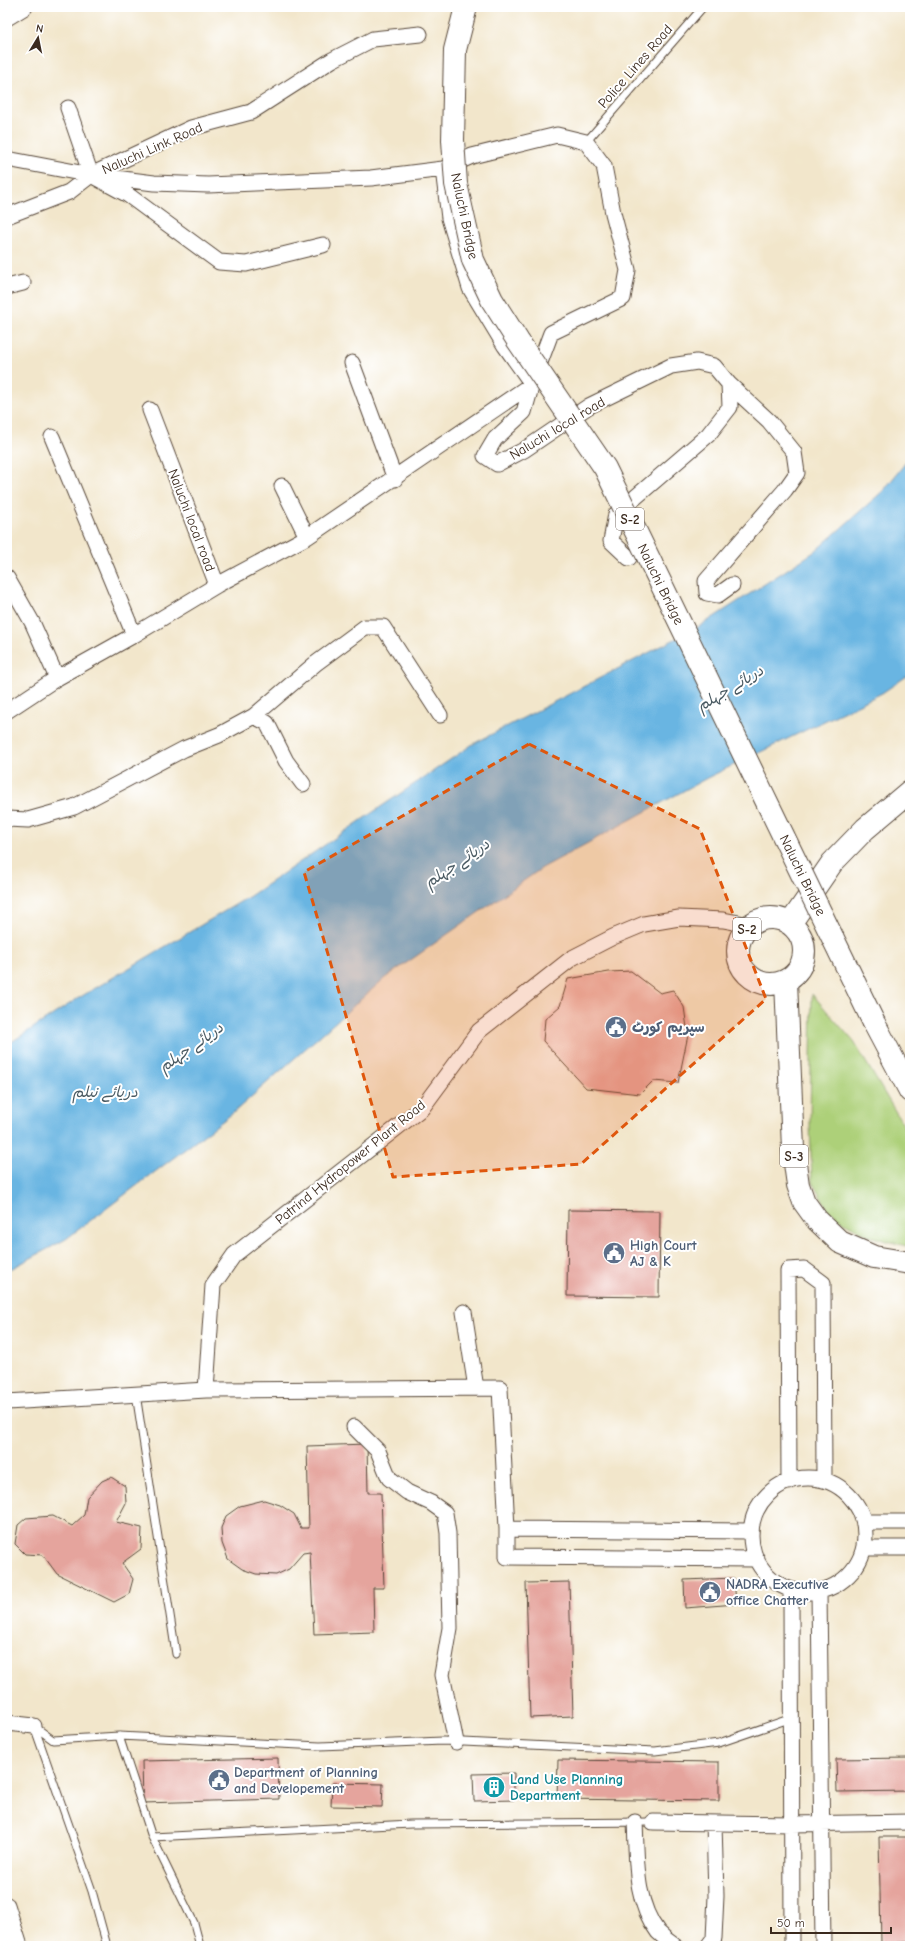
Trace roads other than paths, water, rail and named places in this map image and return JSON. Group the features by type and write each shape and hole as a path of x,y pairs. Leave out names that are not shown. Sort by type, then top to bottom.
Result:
{"highway":[{"name":"Naluchi Bridge","path":"466,7 455,50 453,140 456,184 473,260 492,300 513,334 605,468 874,1023 910,1091"},
{"path":"786,981 795,974 801,964 804,954 803,942 798,932 790,924 832,863 865,829 910,791"},
{"name":"S-2","path":"786,981 775,984 764,984 753,980 739,963 737,952 738,942 743,932 750,925 760,920 770,918 780,919 790,924"},
{"name":"S-3","path":"786,981 793,1149 798,1185 804,1202 817,1220 840,1242 874,1257 910,1263"}],"street":[{"path":"7,18 25,7"},
{"name":"Naluchi Link Road","path":"7,159 91,175 191,128 251,112 332,60 373,39 420,34"},
{"path":"68,108 91,175 128,195 219,262 246,264 323,245"},
{"path":"7,216 69,192 91,175 154,183 208,185 370,178 443,170 472,156 557,135 586,142 604,166 613,213 628,270 623,298 551,333 532,384 395,479 307,537 217,585"},
{"path":"443,170 449,218 470,288 505,346 532,384"},
{"path":"7,287 23,283"},
{"name":"Naluchi local road","path":"532,384 524,412 496,439 485,456 497,464 524,450 589,406 671,366 697,362 714,366 729,384 769,421 794,452 797,473 786,490 706,581 707,593 718,595 732,585"},
{"path":"352,363 395,479"},
{"path":"629,558 611,541 616,514 708,435 730,407 729,384"},
{"name":"Naluchi local road","path":"7,711 58,678 134,635 217,585 150,410"},
{"path":"52,437 134,635"},
{"path":"282,486 307,537"},
{"path":"7,578 32,622 58,678"},
{"path":"7,819 28,820 74,807 184,749 219,735 254,716 315,664 365,627 383,627 440,715"},
{"path":"254,716 266,723 286,761 303,784"},
{"name":"Patrind Hydropower Plant Road","path":"206,1390 213,1285 234,1255 422,1108 479,1030 572,958 613,937 644,924 679,918 723,920 750,925"},
{"path":"789,1482 788,1270 804,1269 823,1283 824,1480"},
{"path":"464,1312 476,1388"},
{"path":"7,1402 206,1390 500,1388 507,1557 757,1559"},
{"path":"354,1427 378,1451 389,1478 407,1492 431,1503 445,1513 448,1533 450,1622 446,1660 442,1675 456,1742"},
{"path":"817,1478 835,1484 850,1496 861,1511 866,1529 865,1548 857,1565 845,1579 828,1589 810,1592 791,1590 774,1581 761,1568 753,1550 751,1532 755,1513 765,1497 780,1485 789,1482 798,1479 817,1478"},
{"path":"864,1522 910,1522"},
{"path":"507,1529 751,1532"},
{"path":"865,1548 910,1548"},
{"path":"791,1590 792,1946"},
{"path":"819,1591 823,1946"},
{"path":"7,1723 34,1726"},
{"path":"636,1822 637,1867 642,1903 658,1932 675,1946"},
{"path":"653,1822 792,1824 910,1822"},
{"path":"708,1946 714,1938 716,1896 714,1823"},
{"path":"7,1905 20,1946"}],"lane":[{"name":"Police Lines Road","path":"586,142 703,7"},
{"path":"136,1394 176,1654"},
{"path":"34,1726 53,1740 119,1736 320,1746 456,1742 655,1751 720,1743 792,1718"},
{"path":"34,1726 92,1891 107,1946"},
{"path":"119,1736 152,1837 194,1923 200,1946"},
{"path":"152,1837 411,1824 653,1822"}],"water":[{"name":"دریائے نیلم","path":"910,457 910,674 882,693 707,778 542,868 385,978 233,1113 66,1239 7,1271 7,1045 77,999 250,896 473,744 700,626 814,552 884,490"}],"place":[{"name":"سپریم کورٹ","path":"616,1027"},
{"name":"High Court AJ & K","path":"614,1253"},
{"name":"NADRA Executive office Chatter","path":"710,1592"},
{"name":"Department of Planning and Developement","path":"219,1780"},
{"name":"Land Use Planning Department","path":"494,1787"}],"water label":[{"name":"دریائے جہلم","path":"730,688"},
{"name":"دریائے جہلم","path":"457,863"},
{"name":"دریائے جہلم","path":"191,1047"}]}
